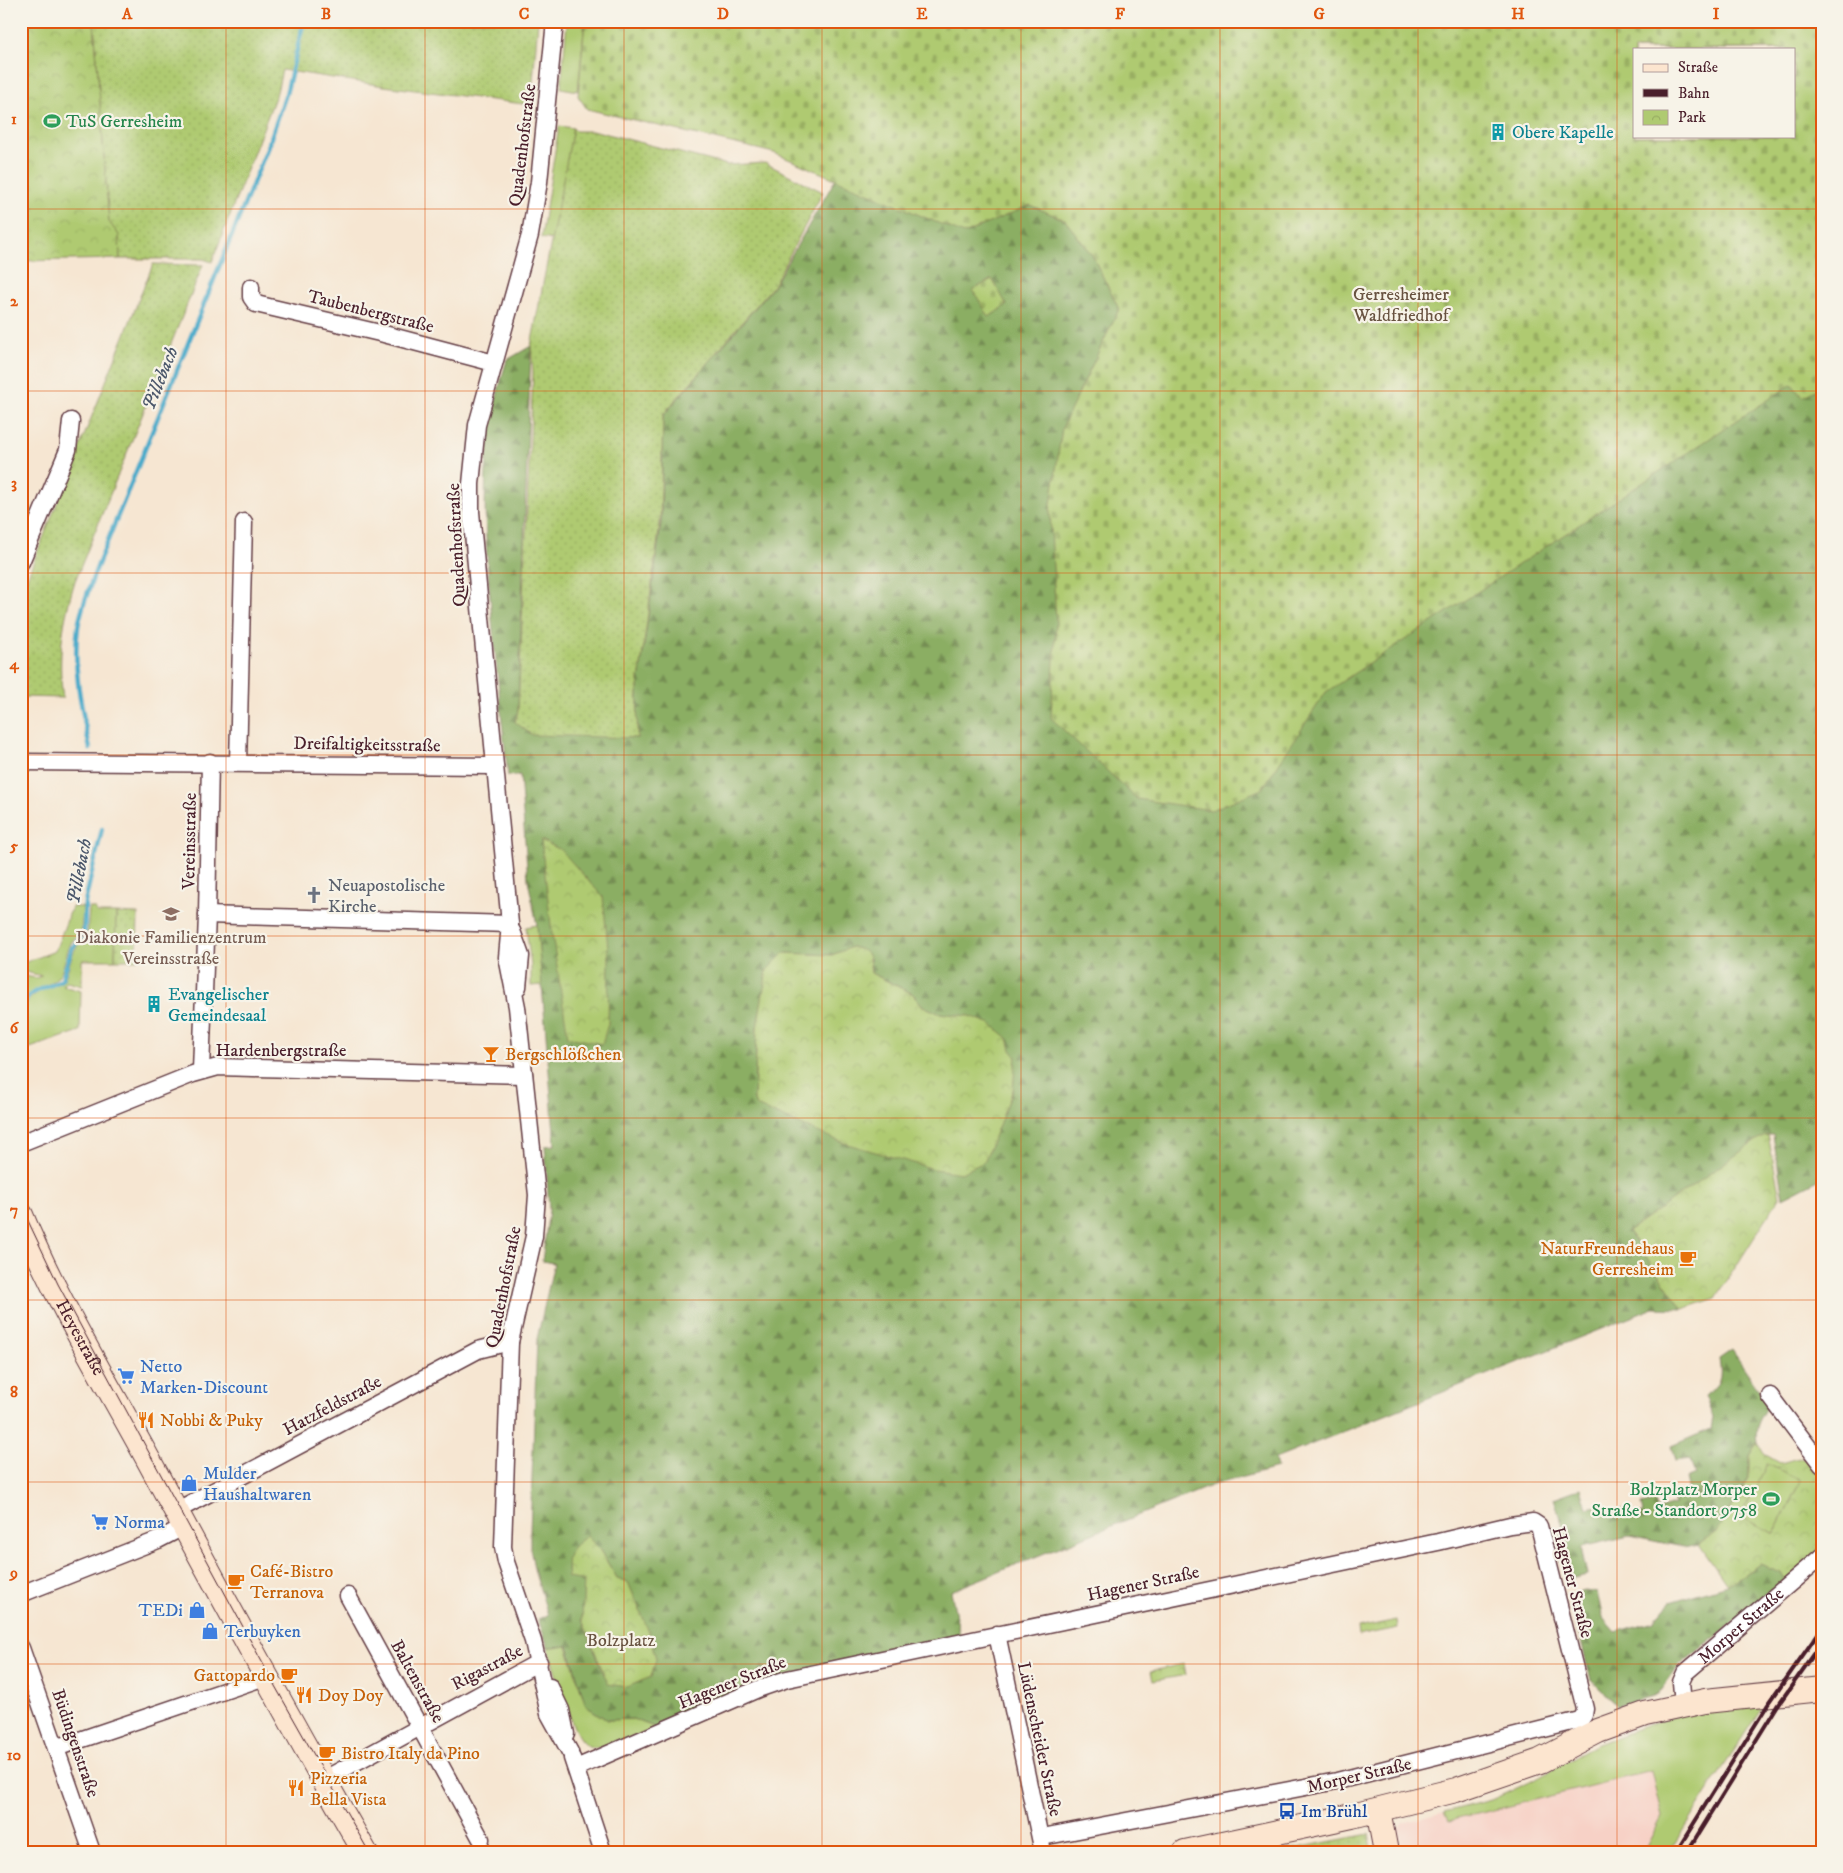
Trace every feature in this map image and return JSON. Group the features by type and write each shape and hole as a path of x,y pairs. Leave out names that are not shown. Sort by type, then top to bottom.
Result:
{"street":[{"name":"Quadenhofstraße","path":"555,21 543,149 530,235 477,425 471,484 471,512 510,924 507,957 517,1004 536,1178 536,1214 529,1262 510,1342 503,1547 506,1562 539,1662 549,1714 573,1760 603,1852"},
{"name":"Taubenbergstraße","path":"250,287 251,297 256,304 384,334 494,363"},
{"path":"21,562 68,450 71,422"},
{"path":"238,763 244,522"},
{"name":"Dreifaltigkeitsstraße","path":"21,762 210,762 495,766"},
{"name":"Vereinsstraße","path":"201,1070 210,762"},
{"path":"207,915 510,924"},
{"name":"Hardenbergstraße","path":"21,1143 201,1070 218,1067 524,1075"},
{"name":"Heyestraße","path":"21,1215 50,1277 266,1677 348,1824 359,1851"},
{"name":"Hatzfeldstraße","path":"21,1594 158,1540 180,1519 478,1350 510,1342"},
{"path":"1770,1396 1822,1465"},
{"name":"Hagener Straße","path":"573,1760 787,1679 1438,1542 1510,1525 1533,1522 1539,1526 1547,1552 1585,1709 1584,1715"},
{"name":"Morper Straße","path":"1683,1705 1681,1682 1685,1673 1822,1556"},
{"name":"Baltenstraße","path":"348,1596 481,1839"},
{"name":"Lüdenscheider Straße","path":"998,1634 1042,1844"},
{"name":"Büdingenstraße","path":"21,1648 92,1852"},
{"name":"Rigastraße","path":"323,1780 539,1662"},
{"path":"56,1748 266,1677"},
{"path":"1185,1852 1378,1810 1513,1772 1615,1724 1645,1714 1683,1705 1734,1697 1822,1689"},
{"name":"Morper Straße","path":"1042,1844 1337,1781 1580,1720 1584,1715"},
{"path":"1378,1810 1386,1852"}],"shaded area":[{"path":"1741,1736 1669,1852 1396,1852 1393,1836 1403,1823"}],"green space":[{"name":"TuS Gerresheim","path":"21,21 94,21 109,221 119,235 120,259 21,261"},
{"path":"94,21 538,21 531,105 384,86 282,70 277,92 212,262 203,259 120,259 119,235 109,222"},
{"path":"567,21 585,21 578,91 561,88"},
{"name":"Gerresheimer Waldfriedhof","path":"585,21 1822,21 1822,389 1817,389 1802,397 1792,384 1326,692 1262,789 1211,810 1137,799 1051,718 1056,622 1050,511 1062,428 1119,309 1092,255 1065,220 1030,205 964,234 774,153 587,109 578,96"},
{"path":"927,21 1822,21 1822,1178 1783,1198 1773,1135 1768,1135 1628,1231 1683,1309 1654,1308 1275,1459 1277,1468 1213,1485 951,1591 961,1641 834,1666 657,1728 633,1719 607,1720 586,1706 568,1646 548,1647 538,1619 548,1615 535,1573 530,1548 537,1339 554,1263 542,1261 549,1210 545,1146 555,1145 537,925 528,880 520,775 508,776 492,620 485,521 485,490 491,426 497,394 507,360 531,346 518,711 515,722 637,738 638,688 661,524 663,416 773,287","holes":["852,947 870,958 871,973 913,994 923,1006 938,1013 969,1016 1008,1038 1013,1090 992,1140 790,1119 756,1105 754,1100 757,1028 784,953 832,955","599,1549 617,1578 628,1582 640,1612 608,1684 582,1620 585,1581"]},
{"path":"559,126 573,128 553,240 541,238"},
{"path":"573,128 576,131 596,131 727,165 765,163 823,192 773,286 663,415 660,524 638,688 637,738 532,735 515,722 518,711 533,373 531,346"},
{"path":"153,264 203,265 75,581 62,638 61,683 63,698 21,697 21,593"},
{"path":"992,279 1007,305 989,317 973,290"},
{"path":"541,840 561,850 603,897 609,959 608,1024 602,1044 568,1037 552,934"},
{"path":"72,907 83,907 81,934 72,941 60,974 51,983 29,994 21,1004 21,975 35,978 42,976 21,971 21,964 55,951"},
{"path":"89,908 95,908 97,913 116,913 115,960 82,960 82,986 67,982 63,986 81,991 80,1031 21,1051 21,1029 25,1006 37,993 63,981 74,951 87,938"},
{"path":"116,913 138,914 137,960 115,960"},
{"path":"537,925 543,985 531,986 531,966 526,927"},
{"path":"852,947 868,955 871,973 913,994 923,1006 938,1013 969,1016 991,1024 1008,1038 1011,1050 1016,1056 1013,1090 984,1162 961,1173 934,1169 844,1143 756,1106 754,1100 757,1028 767,970 784,953 832,955"},
{"path":"1768,1135 1780,1197 1716,1298 1683,1309 1628,1231 1763,1136"},
{"path":"1732,1350 1766,1400 1768,1406 1757,1427 1757,1442 1749,1455 1749,1477 1716,1532 1699,1544 1683,1547 1629,1536 1581,1547 1587,1575 1566,1580 1554,1534 1564,1531 1554,1498 1581,1488 1587,1508 1596,1506 1599,1515 1624,1509 1626,1517 1643,1513 1641,1505 1656,1501 1658,1510 1675,1505 1672,1497 1689,1492 1686,1479 1695,1475 1690,1459 1675,1461 1671,1446 1711,1429 1713,1417 1705,1396 1719,1380 1719,1359"},
{"path":"1757,1442 1764,1454 1780,1463 1801,1458 1815,1463 1822,1476 1822,1550 1786,1581 1781,1572 1760,1564 1727,1585 1699,1544 1716,1532 1749,1478 1749,1455","holes":["1767,1464 1801,1480 1774,1534 1741,1517"]},
{"name":"Bolzplatz Morper Straße - Standort 9758","path":"1767,1463 1801,1480 1774,1534 1741,1518"},
{"name":"Bolzplatz","path":"587,1536 599,1549 617,1578 628,1582 649,1632 656,1659 651,1677 627,1687 608,1684 582,1620 584,1581 568,1578 567,1564 569,1554 575,1545"},
{"path":"1760,1564 1781,1572 1786,1581 1680,1665 1658,1695 1617,1705 1591,1680 1569,1595 1585,1591 1597,1593 1603,1617 1616,1632 1654,1621 1671,1602 1727,1585"},
{"path":"1397,1620 1398,1628 1359,1636 1358,1628"},
{"path":"567,1646 586,1706 607,1720 633,1719 657,1728 604,1750 603,1747 591,1747 583,1742 576,1733 567,1710 548,1647"},
{"path":"1184,1664 1186,1675 1153,1681 1151,1671"},
{"path":"1762,1707 1669,1852 1644,1852 1662,1817 1651,1771 1449,1821 1445,1812 1491,1800 1530,1782 1597,1744 1689,1711"},
{"path":"1369,1834 1373,1852 1276,1852"}],"waterway":[{"name":"Pillebach","path":"90,749 81,704 76,658 78,627 85,599 267,149 286,94 304,21"},
{"name":"Pillebach","path":"21,1010 24,1002 33,993 62,979 72,948 84,934 85,902 102,829"}],"tram line":[{"path":"21,1206 58,1284 275,1686 369,1852"}],"railway":[{"path":"1676,1852 1767,1706 1822,1628"},
{"path":"1687,1852 1778,1705 1822,1643"}],"place":[{"name":"TuS Gerresheim","path":"52,121"},
{"name":"Obere Kapelle","path":"1498,132"},
{"name":"Neuapostolische Kirche","path":"314,895"},
{"name":"Diakonie Familienzentrum Vereinsstraße","path":"171,914"},
{"name":"Evangelischer Gemeindesaal","path":"154,1004"},
{"name":"Bergschlößchen","path":"491,1054"},
{"name":"NaturFreundehaus Gerresheim","path":"1688,1258"},
{"name":"Netto Marken-Discount","path":"126,1376"},
{"name":"Nobbi & Puky","path":"146,1420"},
{"name":"Mulder Haushaltwaren","path":"189,1483"},
{"name":"Bolzplatz Morper Straße - Standort 9758","path":"1771,1499"},
{"name":"Norma","path":"100,1522"},
{"name":"Café-Bistro Terranova","path":"236,1581"},
{"name":"TEDi","path":"197,1610"},
{"name":"Terbuyken","path":"210,1631"},
{"name":"Gattopardo","path":"289,1675"},
{"name":"Doy Doy","path":"304,1695"},
{"name":"Bistro Italy da Pino","path":"327,1753"},
{"name":"Pizzeria Bella Vista","path":"296,1788"},
{"name":"Im Brühl","path":"1287,1811"}]}
